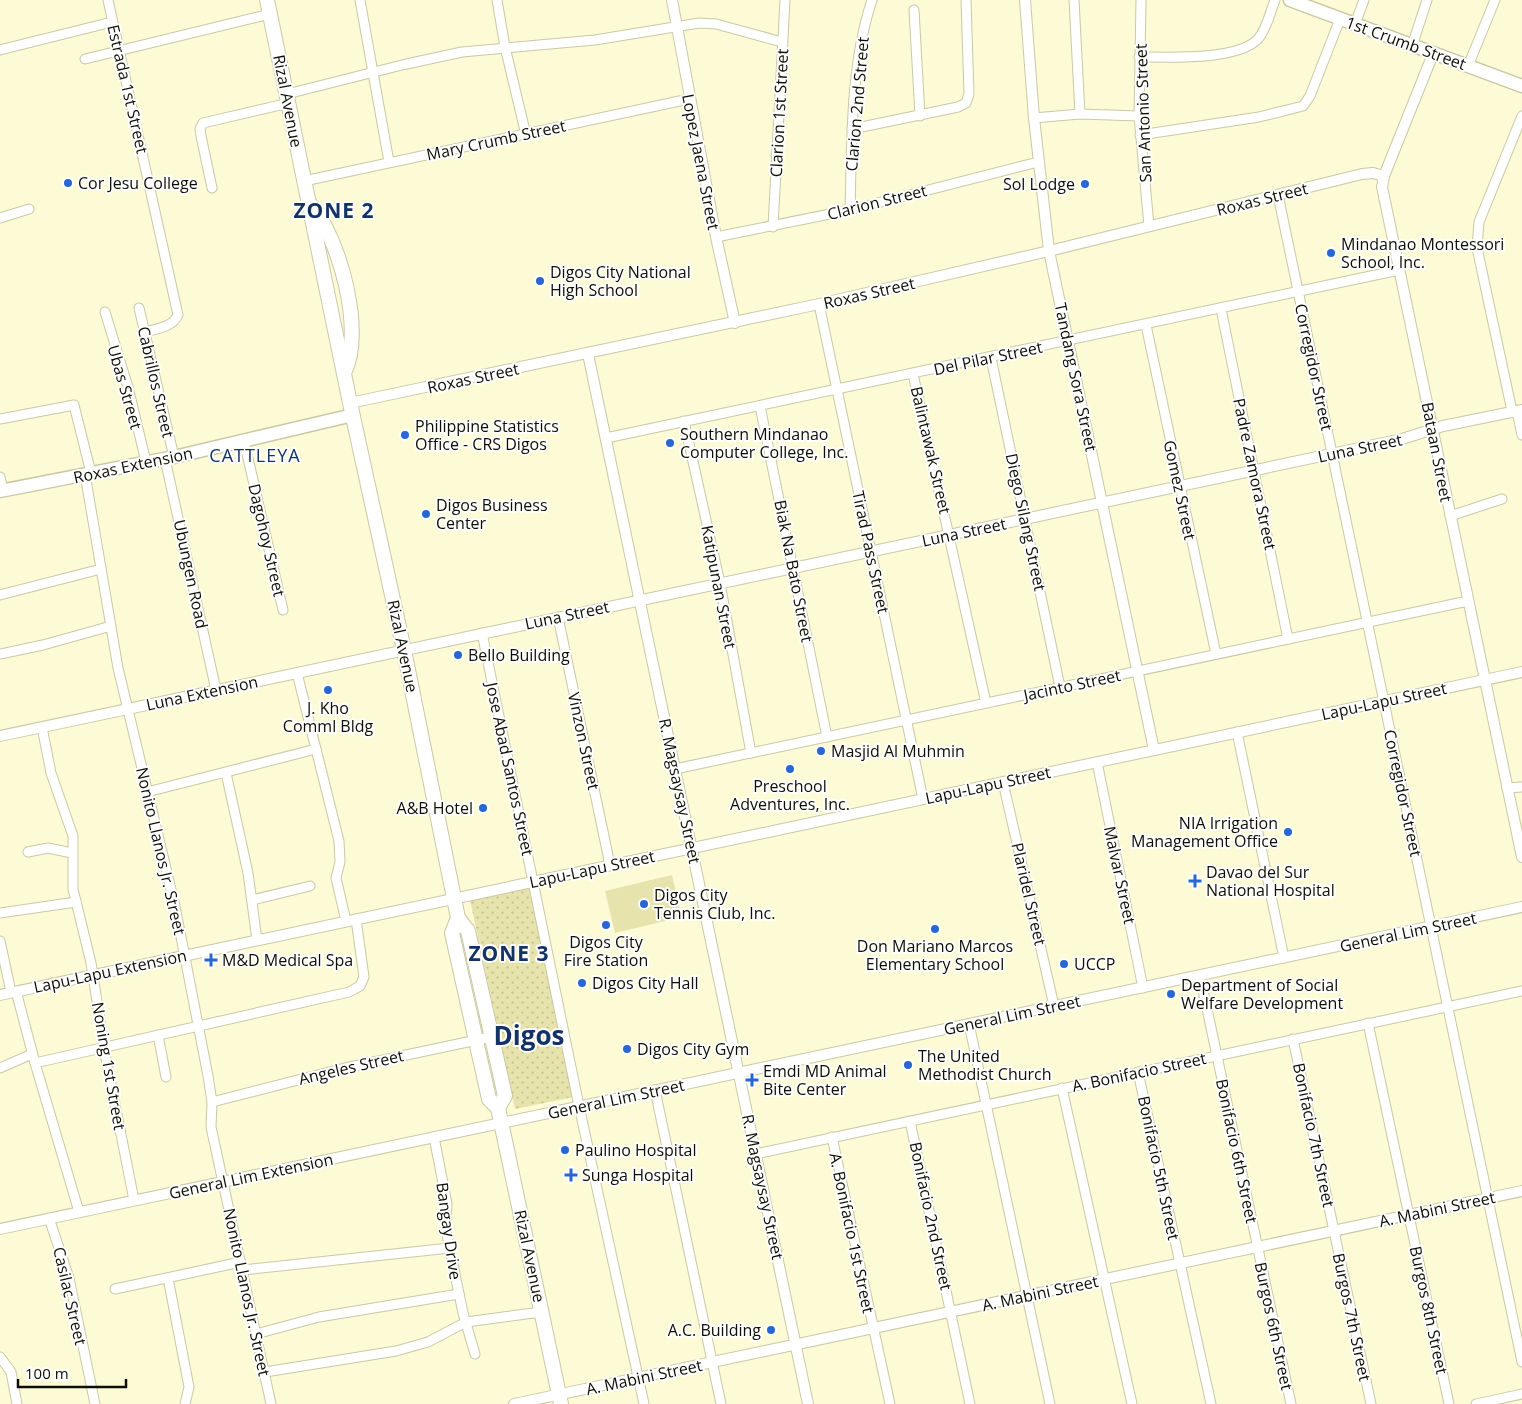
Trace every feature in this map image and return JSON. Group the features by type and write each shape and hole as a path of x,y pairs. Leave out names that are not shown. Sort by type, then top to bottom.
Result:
{"main road":[{"name":"1st Crumb Street","path":"1290,0 1522,86"},
{"name":"Rizal Avenue","path":"268,7 308,203 326,227 340,265 353,333 351,356 344,374 404,650 458,918 468,931 505,1096 498,1108"},
{"name":"Roxas Extension","path":"2,491 170,458 244,440 352,409"},
{"name":"Rizal Avenue","path":"458,918 452,933 489,1099 498,1108 502,1123 560,1399"},
{"path":"469,1013 485,1010"}],"street":[{"name":"Estrada 1st Street","path":"108,0 178,315 176,320 144,332"},
{"path":"360,0 389,162"},
{"path":"497,0 505,47 526,135"},
{"name":"Lopez Jaena Street","path":"672,0 689,99 735,323"},
{"name":"Clarion 1st Street","path":"772,227 785,0"},
{"name":"Clarion 2nd Street","path":"850,210 852,129 861,37 872,0"},
{"path":"852,129 958,107 967,100 966,0"},
{"name":"Tandang Sora Street","path":"1025,0 1038,162 1049,252 1104,502 1154,750"},
{"path":"1074,0 1080,114"},
{"name":"San Antonio Street","path":"1140,0 1138,57 1140,134 1149,226"},
{"path":"1138,57 1197,56 1243,48 1260,37 1275,0"},
{"path":"1356,24 1364,0"},
{"path":"1412,46 1426,0"},
{"path":"1468,66 1495,0"},
{"path":"85,59 268,7"},
{"path":"914,10 920,116"},
{"path":"1140,134 1259,117 1303,106 1310,96 1340,19"},
{"path":"0,50 112,22"},
{"path":"212,188 200,129 203,123 373,72 462,52 595,40 676,26 710,23 782,42"},
{"name":"Bataan Street","path":"1433,54 1384,176 1382,192 1522,857"},
{"name":"Mary Crumb Street","path":"304,181 689,99"},
{"path":"1034,118 1080,114 1140,116"},
{"path":"1522,116 1479,222 1477,236 1481,268 1522,435"},
{"name":"Clarion Street","path":"716,237 850,210 1038,162"},
{"name":"Roxas Street","path":"352,409 588,354 1049,252 1362,174 1373,173 1384,176"},
{"name":"Corregidor Street","path":"1278,195 1522,1362"},
{"path":"0,218 29,209"},
{"name":"Del Pilar Street","path":"606,438 1068,342 1399,270"},
{"name":"Tirad Pass Street","path":"819,304 923,799"},
{"name":"Cabrillos Street","path":"139,308 170,458"},
{"name":"Padre Zamora Street","path":"1221,309 1288,639"},
{"name":"Ubas Street","path":"105,312 109,332 126,381 146,462"},
{"name":"Gomez Street","path":"1146,325 1216,654"},
{"name":"R. Magsaysay Street","path":"588,354 808,1404"},
{"name":"Diego Silang Street","path":"991,358 1060,687"},
{"name":"Balintawak Street","path":"913,374 986,703"},
{"name":"Nonito Llanos Jr. Street","path":"0,419 74,405 88,474 111,626 127,709 199,1027 212,1102 211,1127 271,1404"},
{"name":"Biak Na Bato Street","path":"760,406 827,737"},
{"name":"Luna Street","path":"404,650 1402,439 1433,429 1517,411"},
{"name":"Katipunan Street","path":"684,421 720,583 751,753"},
{"name":"Dagohoy Street","path":"244,440 283,610"},
{"name":"Ubungen Road","path":"170,458 216,690"},
{"path":"0,477 2,491"},
{"path":"1450,516 1502,499"},
{"path":"0,595 102,569"},
{"name":"Jacinto Street","path":"676,769 1468,601"},
{"name":"Vinzon Street","path":"558,617 610,865"},
{"path":"0,654 43,645 111,626"},
{"name":"Jose Abad Santos Street","path":"482,633 579,1106 644,1404"},
{"name":"Luna Extension","path":"0,736 404,650"},
{"name":"Lapu-Lapu Street","path":"454,898 1522,672"},
{"path":"0,1068 33,1058 106,1046 199,1027 341,995 360,986 364,977 351,920 336,878 340,862 340,846 297,673"},
{"name":"Noning 1st Street","path":"42,727 51,773 71,827 72,876 76,902 93,975 134,1200"},
{"path":"1237,732 1284,958"},
{"path":"147,792 316,750"},
{"name":"Malvar Street","path":"1097,762 1143,988"},
{"path":"226,773 252,900 257,940"},
{"name":"Plaridel Street","path":"1003,782 1054,1006"},
{"path":"1508,788 1522,786"},
{"path":"28,852 56,848 72,853"},
{"path":"252,900 310,886"},
{"name":"Lapu-Lapu Extension","path":"0,994 454,898"},
{"path":"0,913 76,902"},
{"name":"General Lim Street","path":"502,1123 1522,907"},
{"path":"0,941 79,1212"},
{"name":"Bonifacio 6th Street","path":"1200,976 1257,1247"},
{"name":"A. Bonifacio Street","path":"756,1154 1522,991"},
{"name":"Burgos 8th Street","path":"1368,1023 1449,1404"},
{"path":"969,1024 1050,1404"},
{"path":"158,1035 166,1077"},
{"name":"Angeles Street","path":"212,1102 346,1068 491,1037"},
{"name":"Bonifacio 7th Street","path":"1293,1039 1334,1231"},
{"name":"Bonifacio 5th Street","path":"1138,1072 1211,1404"},
{"path":"1062,1088 1132,1404"},
{"path":"655,1090 721,1404"},
{"name":"Bonifacio 2nd Street","path":"910,1121 970,1404"},
{"name":"General Lim Extension","path":"0,1229 502,1123"},
{"name":"Bangay Drive","path":"434,1137 447,1204 446,1230 459,1294 475,1354"},
{"name":"A. Bonifacio 1st Street","path":"832,1137 890,1404"},
{"name":"A. Mabini Street","path":"514,1404 560,1399 638,1378 712,1362 1522,1191"},
{"name":"Casilac Street","path":"49,1218 69,1278 95,1404"},
{"name":"Burgos 7th Street","path":"1334,1231 1371,1404"},
{"name":"Burgos 6th Street","path":"1257,1247 1291,1404"},
{"path":"115,1289 242,1266 450,1248"},
{"path":"168,1278 188,1376 189,1387 185,1404"},
{"path":"256,1334 319,1316 459,1294"},
{"path":"265,1372 412,1347 441,1336 466,1322 541,1312"},
{"path":"0,1357 11,1372 17,1404"},
{"path":"1476,1404 1522,1394"}],"shaded area":[{"name":"Digos City Tennis Club, Inc.","path":"672,875 682,917 615,933 605,891"},
{"path":"530,887 574,1097 515,1109 470,900"}],"place":[{"name":"Cor Jesu College","path":"68,183"},
{"name":"Sol Lodge","path":"1085,184"},
{"name":"Mindanao Montessori School, Inc.","path":"1331,253"},
{"name":"Digos City National High School","path":"540,281"},
{"name":"Philippine Statistics Office - CRS Digos","path":"405,435"},
{"name":"Southern Mindanao Computer College, Inc.","path":"670,443"},
{"name":"Digos Business Center","path":"426,514"},
{"name":"Bello Building","path":"458,655"},
{"name":"J. Kho Comml Bldg","path":"328,690"},
{"name":"Masjid Al Muhmin","path":"821,751"},
{"name":"Preschool Adventures, Inc.","path":"790,769"},
{"name":"A&B Hotel","path":"483,808"},
{"name":"NIA Irrigation Management Office","path":"1288,832"},
{"name":"Davao del Sur National Hospital","path":"1195,881"},
{"name":"Digos City Tennis Club, Inc.","path":"644,904"},
{"name":"Digos City Fire Station","path":"606,925"},
{"name":"Don Mariano Marcos Elementary School","path":"935,929"},
{"name":"M&D Medical Spa","path":"211,960"},
{"name":"UCCP","path":"1064,964"},
{"name":"Digos City Hall","path":"582,983"},
{"name":"Department of Social Welfare Development","path":"1171,994"},
{"name":"Digos City Gym","path":"627,1049"},
{"name":"The United Methodist Church","path":"908,1065"},
{"name":"Emdi MD Animal Bite Center","path":"752,1080"},
{"name":"Paulino Hospital","path":"565,1150"},
{"name":"Sunga Hospital","path":"571,1175"},
{"name":"A.C. Building","path":"771,1330"}],"district":[{"name":"ZONE 2","path":"334,211"},
{"name":"CATTLEYA","path":"255,456"},
{"name":"ZONE 3","path":"509,954"},
{"name":"Digos","path":"529,1036"}]}
